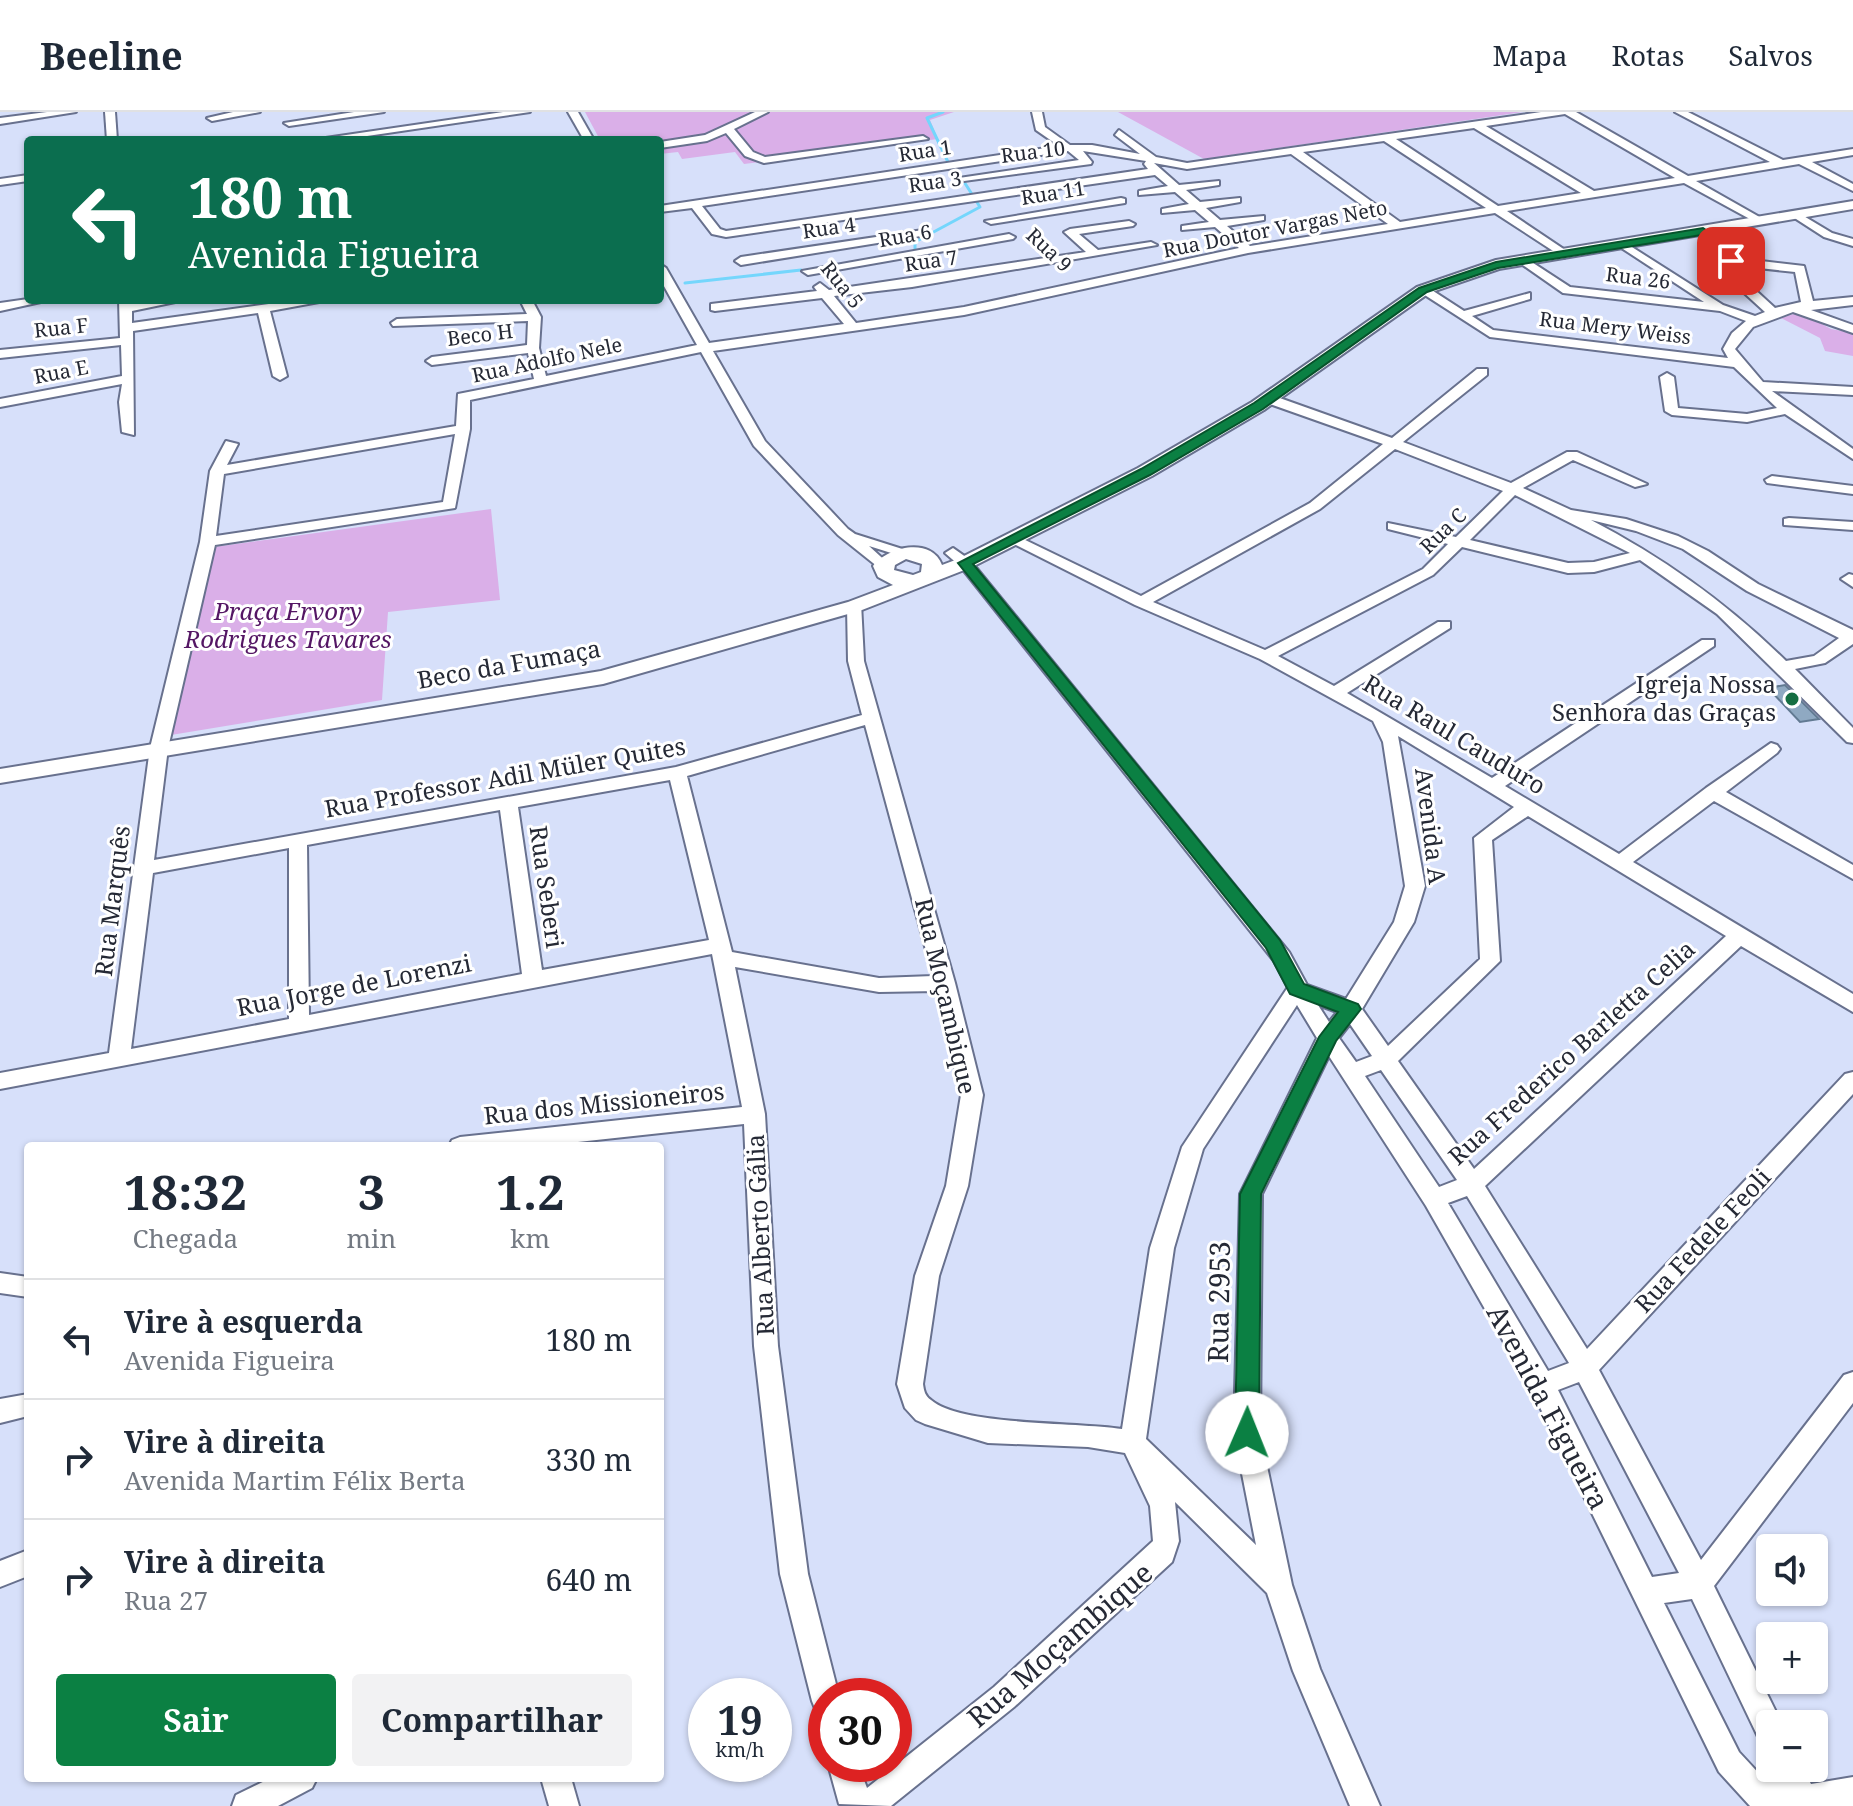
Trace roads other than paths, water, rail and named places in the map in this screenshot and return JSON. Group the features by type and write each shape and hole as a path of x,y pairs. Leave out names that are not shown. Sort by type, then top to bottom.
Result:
{"main road":[{"path":"913,554 959,558 1012,541 1145,472 1264,402 1423,290 1496,265 1853,205"},
{"path":"886,571 908,581 926,576 932,562 913,554"},
{"name":"Beco da Fumaça","path":"858,604 886,571 890,558 913,554"},
{"name":"Beco da Fumaça","path":"0,776 603,677 909,588 959,558"}],"street":[{"path":"0,121 71,112"},
{"path":"110,112 112,136"},
{"path":"212,118 255,112"},
{"path":"289,122 379,112"},
{"path":"339,136 442,117 525,112"},
{"path":"573,112 587,136"},
{"path":"664,144 707,138 763,112"},
{"path":"1037,112 1040,128 1071,148"},
{"path":"1158,167 1195,165 1562,112"},
{"path":"1569,112 1759,221"},
{"path":"1680,112 1782,164"},
{"path":"1477,125 1593,195"},
{"path":"728,128 739,144 754,157 764,160 923,139"},
{"path":"1119,133 1248,250"},
{"path":"707,138 739,144"},
{"path":"1387,138 1494,211 1564,254"},
{"name":"Rua 1","path":"664,208 1071,148 1143,159 1158,167"},
{"name":"Rua 10","path":"964,178 1087,162 1071,148"},
{"path":"1294,151 1398,226"},
{"name":"Rua Doutor Vargas Neto","path":"704,348 964,311 1053,276 1248,250 1853,152"},
{"path":"1802,161 1853,188"},
{"name":"Rua 3","path":"695,204 719,234 976,199 1158,167"},
{"path":"0,182 24,179"},
{"path":"1143,193 1215,183"},
{"name":"Rua 9","path":"976,199 991,221 1053,276"},
{"path":"1166,211 1236,200"},
{"name":"Rua 11","path":"991,221 1121,201"},
{"path":"1797,215 1828,235 1853,243"},
{"path":"1186,228 1260,218"},
{"path":"1094,253 1070,232 1129,224"},
{"name":"Rua 5","path":"774,226 854,328"},
{"path":"1703,232 1724,247 1746,288 1774,314"},
{"name":"Rua 4","path":"741,261 923,233"},
{"name":"Rua 6","path":"808,271 1009,237"},
{"name":"Rua 7","path":"715,307 824,293 1053,276 1094,253 1151,245"},
{"path":"1624,245 1722,308"},
{"name":"Rua 26","path":"1523,261 1567,290 1722,308 1755,320"},
{"path":"1731,261 1800,269 1802,308"},
{"path":"664,275 759,443 843,532 886,571"},
{"path":"1423,290 1462,315 1526,296"},
{"path":"1853,301 1802,308 1755,320 1734,335 1729,349 1735,363 1789,409 1853,455"},
{"path":"0,307 24,303"},
{"path":"125,304 129,432"},
{"name":"Rua F","path":"0,354 296,304"},
{"path":"528,304 535,317 533,348 541,381"},
{"path":"1802,308 1853,329"},
{"path":"263,309 280,376"},
{"name":"Rua Mery Weiss","path":"1462,315 1490,333 1735,363"},
{"path":"397,323 535,317"},
{"name":"Beco H","path":"432,361 533,348"},
{"name":"Rua Adolfo Nele","path":"208,542 450,505 463,429 463,397 704,348"},
{"path":"1141,602 1315,506 1482,372"},
{"path":"1667,377 1672,411 1747,418 1789,409"},
{"name":"Rua E","path":"0,403 128,379"},
{"path":"1762,386 1853,391"},
{"path":"1264,402 1537,499 1642,555 1677,576 1784,666 1851,733"},
{"path":"217,471 463,429"},
{"path":"217,471 231,444"},
{"name":"Rua C","path":"1266,656 1428,572 1512,490 1572,455 1640,484"},
{"name":"Rua Marquês","path":"119,1061 159,748 208,542 217,471"},
{"path":"1772,480 1853,490"},
{"path":"1561,510 1628,521 1661,533 1702,554 1758,591 1798,607 1852,637 1819,660 1784,666"},
{"path":"1789,522 1853,526"},
{"path":"1393,526 1568,568 1594,567 1642,555"},
{"path":"843,532 913,554"},
{"name":"Rua Raul Cauduro","path":"1012,541 1266,656 1335,693 1380,718 1398,737 1494,785 1853,1004"},
{"name":"Avenida Figueira","path":"959,558 1273,945 1297,989 1434,1199 1542,1385 1735,1770 1757,1794 1805,1803 1853,1792"},
{"name":"Rua Moçambique","path":"858,604 856,661 945,983 972,1095 957,1186 927,1276 910,1384 914,1400 925,1412 988,1431 1088,1435 1133,1443 1163,1505 1166,1541 1162,1553 1004,1697 912,1771"},
{"path":"1335,693 1444,625"},
{"path":"1494,785 1708,643"},
{"name":"Rua Professor Adil Müler Quites","path":"143,868 677,773 871,718"},
{"name":"Avenida A","path":"1328,1037 1351,1009 1404,922 1415,886 1398,737"},
{"path":"1621,862 1771,749"},
{"name":"Rua Alberto Gália","path":"677,773 721,952 754,1114 766,1346 794,1574 820,1678"},
{"path":"1712,792 1853,873"},
{"name":"Rua Seberi","path":"508,804 533,977"},
{"path":"1354,1072 1388,1058 1490,961 1483,838 1529,806"},
{"path":"298,840 299,1023"},
{"name":"Rua Frederico Barletta Celia","path":"1434,1199 1472,1184 1739,936"},
{"name":"Rua Jorge de Lorenzi","path":"0,1081 119,1061 533,977 721,952 879,985 945,983"},
{"path":"1278,1585 1133,1443 1162,1248 1193,1147 1297,989 1351,1009"},
{"name":"Avenida Figueira","path":"1351,1009 1388,1058 1472,1184 1585,1368 1699,1584 1760,1710"},
{"name":"Rua 2953","path":"1328,1037 1251,1194 1247,1433 1278,1585 1307,1671 1365,1806"},
{"name":"Rua Fedele Feoli","path":"1542,1385 1585,1368 1853,1080"},
{"name":"Rua dos Missioneiros","path":"497,1142 754,1114"},
{"path":"0,1283 24,1286"},
{"path":"1644,1592 1699,1584 1853,1383"},
{"path":"0,1411 24,1406"},
{"path":"0,1574 24,1565"},
{"path":"247,1806 294,1782"},
{"path":"557,1782 564,1806"},
{"name":"Rua Moçambique","path":"847,1782 850,1793 862,1804 874,1801 898,1782"},
{"path":"1795,1782 1805,1803"}],"waterway":[{"path":"943,112 927,118 948,162"},
{"path":"915,252 915,242 980,207 956,169"},
{"path":"685,283 801,270"}],"place":[{"name":"Igreja Nossa Senhora das Graças","path":"1792,699"}],"park label":[{"name":"Praça Ervory Rodrigues Tavares","path":"288,626"}]}
